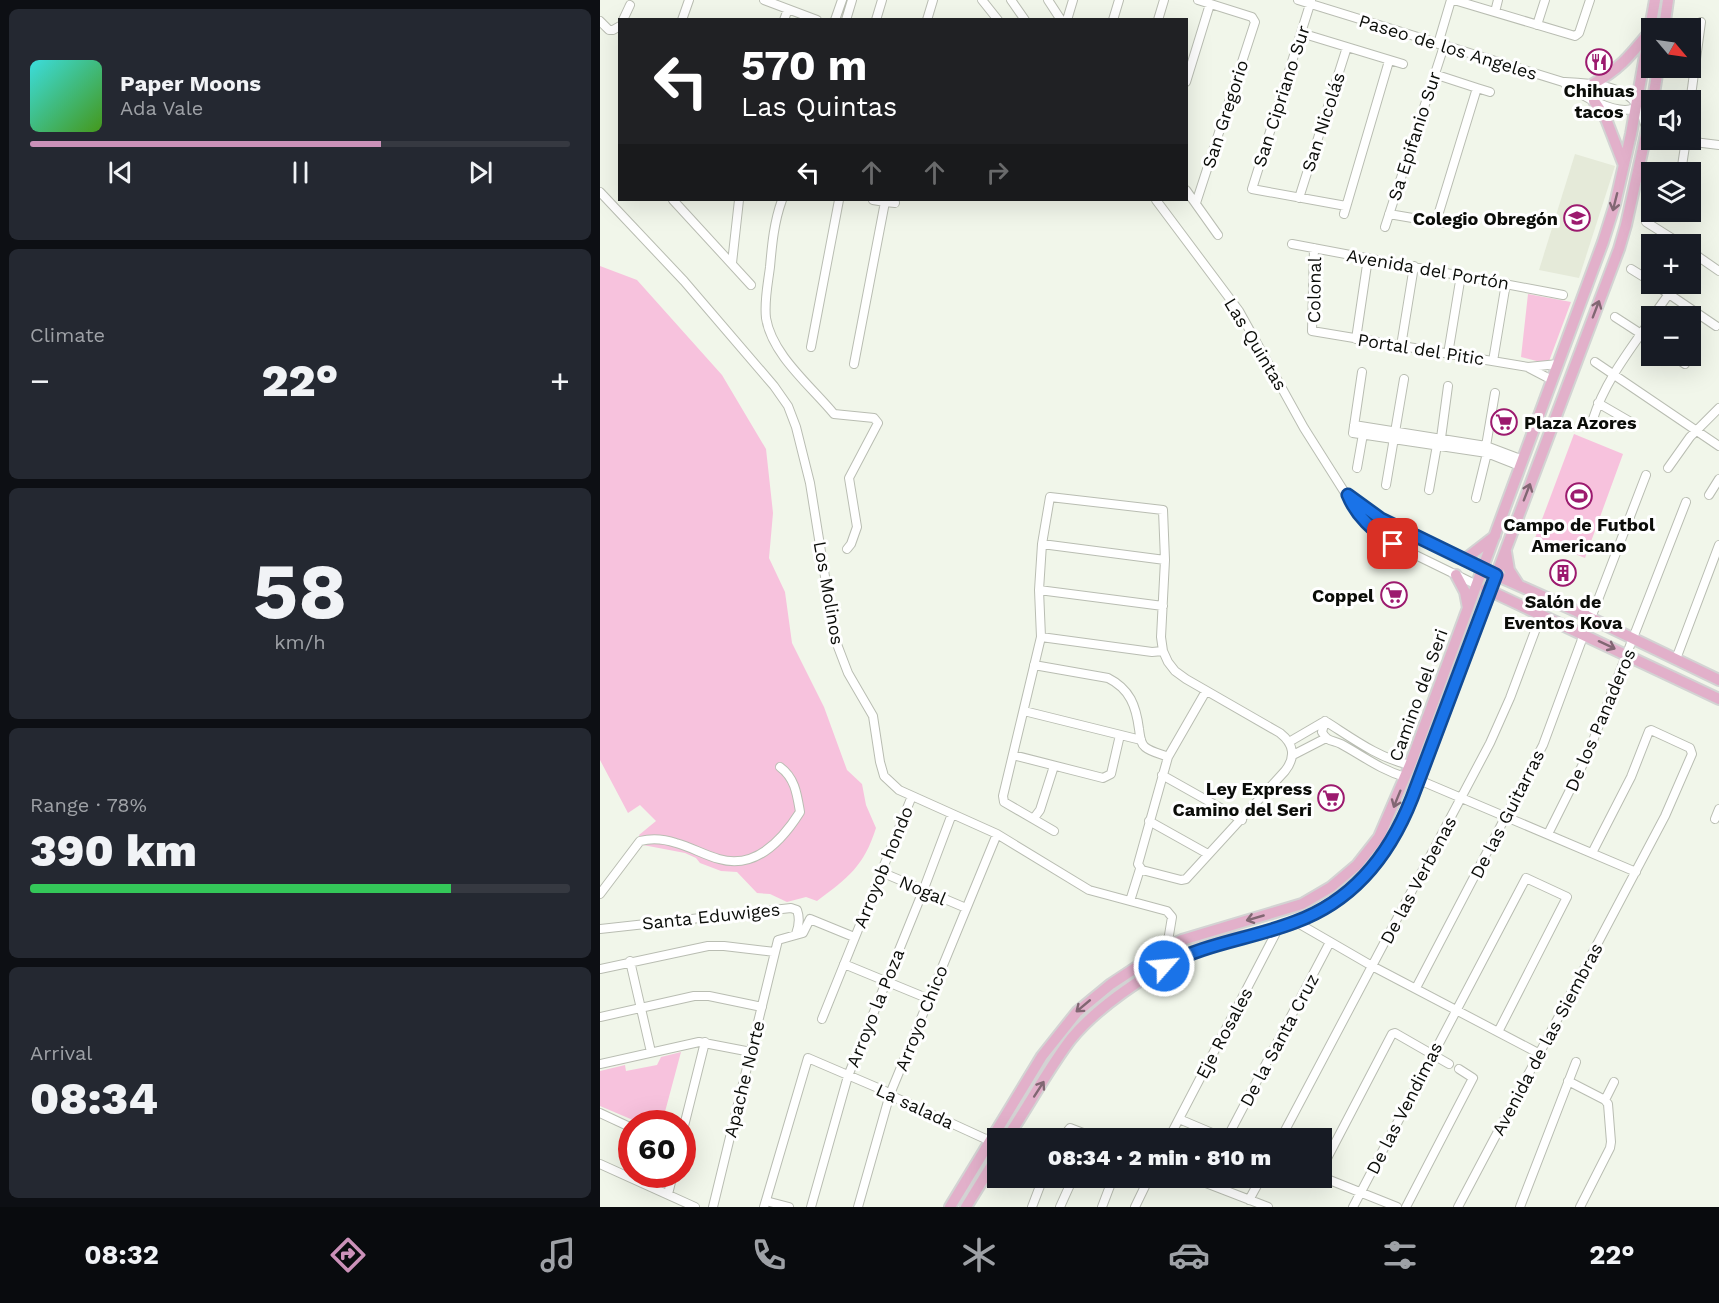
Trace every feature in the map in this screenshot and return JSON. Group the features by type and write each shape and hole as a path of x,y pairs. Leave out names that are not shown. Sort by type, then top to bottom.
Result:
{"main road":[{"name":"Camino del Seri","path":"1652,18 1655,0"},
{"path":"1665,18 1668,0"},
{"path":"1588,83 1622,65 1641,43"},
{"name":"Camino del Seri","path":"998,1128 1042,1056 1077,1011 1111,984 1167,947 1182,940 1293,907 1330,887 1357,865 1373,847 1387,822 1410,765 1603,242 1615,204 1641,78"},
{"path":"1594,101 1606,119 1624,165"},
{"name":"Camino del Seri","path":"1013,1128 1070,1040 1100,1010 1178,958 1216,944 1296,922 1336,901 1374,867 1396,834 1419,780 1621,243 1643,150"},
{"path":"1464,560 1495,536"},
{"path":"1506,549 1509,570 1518,584"},
{"path":"1483,570 1592,618 1719,679"},
{"path":"1456,575 1465,592 1468,609"},
{"path":"1478,585 1719,699"},
{"name":"Camino del Seri","path":"951,1207 987,1146"},
{"path":"966,1207 987,1173"}],"street":[{"path":"683,18 689,0"},
{"path":"764,0 811,18"},
{"path":"836,18 842,0"},
{"path":"847,18 852,0"},
{"path":"877,18 882,0"},
{"path":"928,18 933,0"},
{"path":"982,0 996,18"},
{"path":"1011,0 1024,18"},
{"path":"1048,0 1060,18"},
{"path":"1068,18 1073,0"},
{"path":"1114,18 1119,0"},
{"path":"1159,18 1164,0"},
{"path":"1188,76 1210,4 1198,0"},
{"name":"Paseo de los Angeles","path":"1298,0 1311,2 1563,82"},
{"path":"1452,0 1575,36 1579,33 1590,0"},
{"name":"Sa Epifanio Sur","path":"1385,227 1434,74 1452,0"},
{"path":"1495,12 1498,0"},
{"path":"1537,25 1545,0"},
{"name":"San Cipriano Sur","path":"1299,198 1252,189 1311,2"},
{"name":"San Gregorio","path":"1196,203 1254,25 1252,17 1210,4"},
{"path":"624,18 630,5"},
{"path":"786,18 788,9"},
{"path":"600,21 609,30 618,27"},
{"path":"1301,33 1402,64"},
{"name":"San Nicolás","path":"1299,198 1347,47"},
{"path":"1299,198 1345,210 1389,61"},
{"path":"1434,74 1490,92"},
{"path":"1563,82 1588,83 1612,89 1636,106 1641,117"},
{"path":"1563,82 1594,101 1620,109 1641,103"},
{"path":"1580,94 1588,83"},
{"path":"1436,222 1477,88"},
{"path":"1701,142 1719,145"},
{"name":"Los Molinos","path":"600,192 684,281 774,386 788,406 796,427 810,483 832,629 848,673 873,716 884,776 894,787 997,834 1081,886 1171,914 1167,947"},
{"path":"1188,193 1218,235"},
{"path":"674,201 751,285"},
{"path":"732,263 739,201"},
{"path":"782,201 775,223 766,309 770,331 790,366 834,414 874,418 878,423 849,478 857,527 847,549"},
{"path":"811,347 839,201"},
{"path":"879,201 895,203"},
{"name":"Las Quintas","path":"1157,201 1239,311 1304,428 1359,515 1379,534 1407,551 1478,585"},
{"path":"854,364 885,202"},
{"path":"1389,214 1445,223"},
{"path":"1646,222 1665,234"},
{"name":"Avenida del Portón","path":"1292,244 1563,295"},
{"name":"Colonal","path":"1313,332 1311,329 1314,248"},
{"path":"1356,339 1368,258"},
{"path":"1701,258 1719,270"},
{"path":"1401,346 1414,266"},
{"path":"1631,269 1641,275"},
{"path":"1448,354 1461,275"},
{"path":"1493,361 1506,283"},
{"path":"1670,294 1716,326"},
{"path":"1593,419 1598,403 1613,374 1641,334 1615,317"},
{"name":"Portal del Pitic","path":"1313,332 1528,367 1558,364"},
{"path":"1595,362 1719,446"},
{"name":"Portal del Pitic","path":"1528,367 1552,380"},
{"path":"1354,429 1362,372"},
{"path":"1386,485 1404,380"},
{"path":"1429,490 1448,386"},
{"path":"1476,498 1487,449 1495,393"},
{"path":"1598,403 1629,421"},
{"path":"1668,468 1690,437 1719,408"},
{"path":"1354,429 1363,434 1395,435"},
{"path":"1354,429 1487,449 1521,463"},
{"path":"1357,468 1363,434"},
{"path":"1592,618 1646,475"},
{"path":"1709,495 1719,479"},
{"name":"Las Quintas","path":"1348,495 1381,519 1483,570"},
{"path":"1054,831 1004,802 1003,796 1041,637 1042,544 1048,500 1052,496 1160,509 1164,513 1165,560 1161,637 1167,662 1175,671 1206,691 1280,733 1289,742 1293,754"},
{"name":"De los Panaderos","path":"1548,834 1587,756 1686,502"},
{"path":"1042,544 1165,560"},
{"path":"1676,659 1719,545"},
{"path":"1040,590 1162,606"},
{"name":"De las Verbenas","path":"1286,1128 1501,720 1541,615"},
{"name":"De las Guitarras","path":"1416,988 1506,816 1553,720 1584,634"},
{"path":"1041,637 1152,652 1163,651"},
{"path":"1034,665 1108,678 1118,683 1132,698 1136,709 1140,740 1146,747 1168,757"},
{"path":"1130,901 1140,869 1138,864 1149,821 1168,757 1206,691"},
{"path":"1024,711 1140,740"},
{"path":"1325,721 1372,751 1391,760 1410,765"},
{"path":"1289,742 1325,721"},
{"path":"1325,721 1322,729 1326,738"},
{"name":"Avenida de las Siembras","path":"1458,1207 1665,816 1692,752 1690,748 1649,731 1631,777 1592,853"},
{"path":"1339,742 1344,733"},
{"path":"1013,755 1103,778 1111,774 1120,735"},
{"path":"1140,869 1184,880 1285,771 1293,754 1326,738 1339,742 1382,769 1405,777"},
{"path":"1367,760 1372,751"},
{"path":"1034,818 1040,810 1054,766"},
{"path":"600,894 639,841 667,840 717,859 733,862 752,859 771,847 788,831 800,812 797,794 789,774 780,767"},
{"path":"1162,775 1242,820"},
{"path":"1419,780 1636,872"},
{"name":"Arroyob hondo","path":"822,1019 912,796"},
{"path":"1715,819 1719,808"},
{"name":"Arroyo la Poza","path":"811,1207 848,1076 952,814"},
{"path":"1149,821 1209,855"},
{"name":"Arroyo Chico","path":"858,1207 890,1094 997,834"},
{"name":"Nogal","path":"881,872 966,908"},
{"path":"1456,1009 1524,879 1527,878 1566,895 1498,1032"},
{"name":"Santa Eduwiges","path":"600,929 791,908 797,910 799,916 796,934"},
{"path":"600,969 708,946 775,952 777,940 803,933 810,920 854,937"},
{"path":"1296,922 1372,966 1540,1054"},
{"name":"Eje Rosales","path":"1174,1128 1279,927"},
{"name":"De la Santa Cruz","path":"1231,1128 1330,942"},
{"name":"Apache Norte","path":"713,1207 775,952"},
{"path":"630,961 651,1052"},
{"path":"844,964 929,999"},
{"path":"600,1017 680,998 701,996 762,1007"},
{"name":"De las Vendimas","path":"1353,1207 1456,1009"},
{"path":"1332,1148 1390,1035 1395,1033 1449,1064"},
{"path":"688,1110 705,1042"},
{"path":"600,1064 705,1042 751,1052"},
{"name":"La salada","path":"765,1204 806,1059 890,1094 987,1140"},
{"path":"1520,1207 1576,1062"},
{"path":"1406,1207 1473,1078 1459,1069"},
{"path":"1568,1081 1605,1100 1608,1104 1611,1145 1580,1207"},
{"path":"1605,1100 1614,1082"},
{"path":"600,1113 618,1121"},
{"name":"De la Santa Cruz","path":"1179,1119 1201,1128"},
{"path":"600,1164 695,1207"},
{"path":"1332,1181 1397,1207"},
{"path":"668,1194 670,1188"},
{"path":"1032,1207 1039,1188"},
{"path":"1060,1207 1069,1188"},
{"path":"1102,1207 1109,1188"},
{"path":"1135,1207 1144,1188"},
{"path":"1218,1188 1268,1207"},
{"path":"1249,1200 1256,1188"},
{"path":"765,1204 789,1207"}],"shaded area":[{"name":"Colegio Obregón","path":"1575,154 1615,166 1579,278 1539,270"},
{"path":"600,266 637,280 722,375 766,449 773,513 769,558 785,592 792,643 824,707 847,770 862,784 866,805 876,828 866,852 854,870 817,901 806,897 787,902 770,894 757,893 737,872 721,871 700,863 696,858 685,853 643,845 639,835 656,821 640,805 628,813 600,760"},
{"path":"1528,294 1571,302 1548,364 1521,357"},
{"name":"Campo de Futbol Americano","path":"1574,434 1623,454 1585,558 1535,538"},
{"path":"681,1052 665,1110 618,1110 618,1114 600,1106 600,1071 625,1065 626,1071 657,1065 661,1057"}],"place":[{"name":"Chihuas tacos","path":"1599,62"},
{"name":"Colegio Obregón","path":"1577,218"},
{"name":"Plaza Azores","path":"1504,422"},
{"name":"Campo de Futbol Americano","path":"1579,496"},
{"name":"Salón de Eventos Kova","path":"1563,573"},
{"name":"Coppel","path":"1394,595"},
{"name":"Ley Express Camino del Seri","path":"1331,798"}],"route":[{"path":"1164,966 1194,951 1296,922 1319,911 1356,885 1374,867 1396,834 1405,817 1496,575 1381,519 1348,495 1353,508 1364,522 1393,544"}]}
